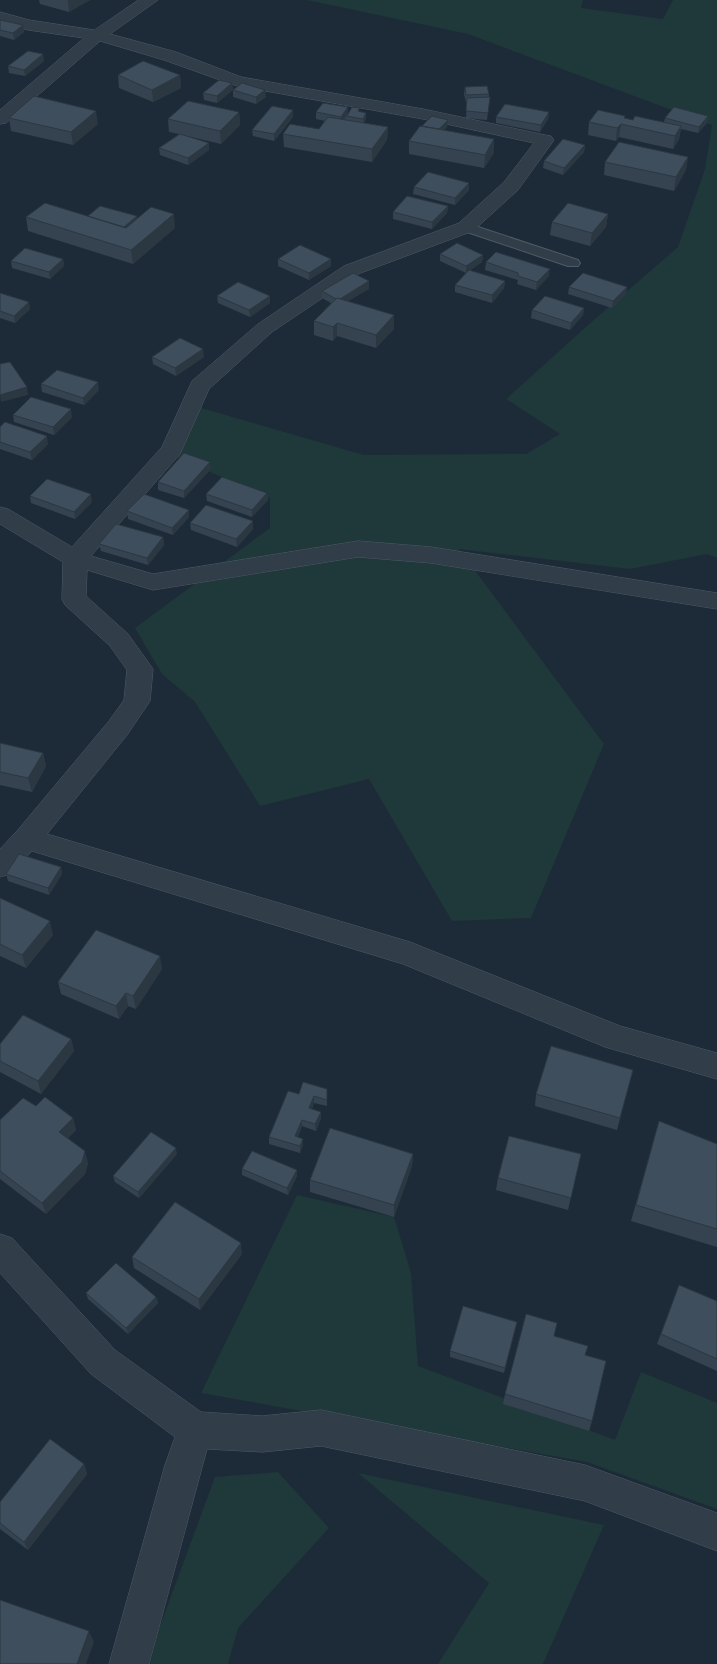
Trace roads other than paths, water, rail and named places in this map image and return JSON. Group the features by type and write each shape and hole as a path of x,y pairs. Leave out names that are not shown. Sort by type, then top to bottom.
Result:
{"street":[{"path":"0,119 97,36 150,0"},
{"path":"0,17 28,25 97,36 170,56 238,81 423,114 545,140 511,186 466,228 351,270 265,328 200,386 172,448 75,559 74,599 119,640 140,669 137,701 118,728 27,838 0,866"},
{"path":"0,514 75,559 153,582 358,549 431,555 717,601"},
{"path":"27,838 410,954 616,1038 717,1066"},
{"path":"0,1249 103,1362 194,1430 262,1434 321,1428 585,1484 717,1532"},
{"path":"130,1664 183,1464 194,1430"}],"lane":[{"path":"466,228 572,264"}]}
